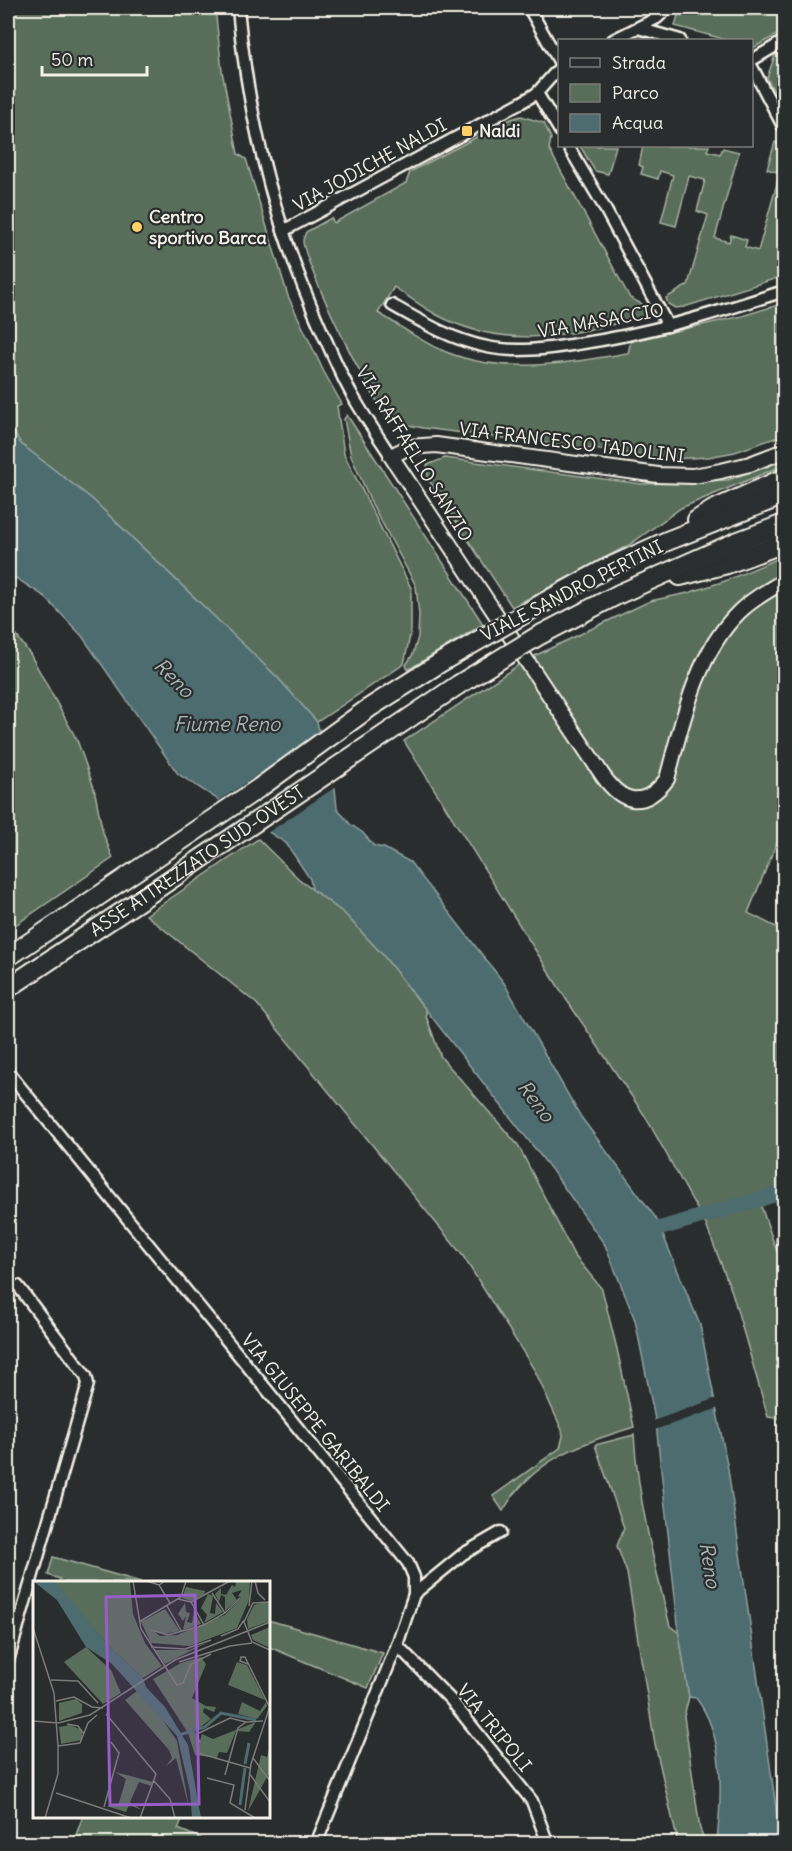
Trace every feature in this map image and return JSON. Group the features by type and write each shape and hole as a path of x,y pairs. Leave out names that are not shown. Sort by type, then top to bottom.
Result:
{"highway":[{"path":"667,541 713,510 784,478"},
{"name":"VIALE SANDRO PERTINI","path":"369,708 533,608 605,570 667,541 784,495"},
{"name":"VIALE SANDRO PERTINI","path":"387,732 538,636 619,594 715,551 784,524"},
{"path":"638,586 727,564 784,543"},
{"name":"ASSE ATTREZZATO SUD-OVEST","path":"8,957 259,788 369,708"},
{"name":"ASSE ATTREZZATO SUD-OVEST","path":"8,988 387,732"}],"street":[{"name":"VIA RAFFAELLO SANZIO","path":"238,8 241,43 256,134 268,185 304,288 337,366 355,400 391,456 603,776 620,795 627,799 648,796 667,779 682,724 706,656 714,642 741,610 784,581"},
{"path":"529,8 558,59"},
{"path":"615,39 657,18 668,8"},
{"path":"638,28 676,39"},
{"path":"753,59 784,41"},
{"path":"753,69 784,128"},
{"name":"VIA JODICHE NALDI","path":"283,231 537,93 558,70"},
{"path":"537,93 558,128"},
{"path":"569,147 603,205 668,326"},
{"name":"VIA MASACCIO","path":"392,304 429,326 463,341 498,348 538,349 611,339 668,326 784,291"},
{"name":"VIA FRANCESCO TADOLINI","path":"391,456 409,447 436,445 658,475 693,476 750,464 784,451"},
{"name":"VIA GIUSEPPE GARIBALDI","path":"8,1072 408,1563 414,1577 414,1594 397,1645 316,1844"},
{"path":"784,1233 784,1248"},
{"path":"8,1661 88,1384 86,1376 18,1286"},
{"path":"414,1594 463,1554 501,1532"},
{"name":"VIA TRIPOLI","path":"397,1645 451,1700 532,1801 548,1844"}],"green space":[{"path":"8,8 215,8 222,71 238,154 246,159 288,296 342,404 337,406 344,454 411,588 411,631 404,664 317,722 278,678 92,499 21,444 8,423"},
{"path":"680,8 784,8 784,31 753,48 753,39 723,39 675,26"},
{"path":"784,50 784,110 767,78 775,55"},
{"path":"521,116 544,123 551,138 549,149 630,298 642,304 645,317 566,334 514,336 489,333 463,326 437,315 394,287 378,313 437,348 460,357 507,365 532,365 580,361 628,353 631,341 742,316 784,303 784,435 735,452 708,457 673,459 423,428 401,423 388,416 354,360 314,276 303,241 306,232 331,218 334,223 406,183 410,172 511,119"},
{"path":"775,142 784,146 784,276 684,307 675,308 668,304 666,298 688,285 708,215 697,211 705,180 689,176 676,226 661,222 673,175 660,171 658,179 641,174 643,167 639,165 643,147 709,147 707,151 720,154 723,148 739,152 715,238 729,242 731,235 747,240 745,247 758,251 780,173 767,169"},
{"path":"581,147 616,147 608,174 595,171"},
{"path":"347,415 483,624 408,670 406,665 413,654 418,637 419,615 416,586 372,504 351,456 344,419"},
{"path":"445,458 642,484 728,480 784,459 784,465 681,508 629,545 512,607 428,479 427,465"},
{"path":"784,556 784,825 748,913 784,931 784,1197 761,1206 784,1272 784,1419 768,1417 732,1292 706,1225 645,1116 566,999 404,741 526,660 650,601 688,593 725,581"},
{"path":"8,624 30,654 77,740 94,788 103,833 113,858 8,930"},
{"path":"258,839 301,881 345,914 383,955 426,1010 426,1016 441,1057 518,1145 574,1255 602,1289 634,1427 577,1447 543,1466 515,1493 503,1511 493,1496 560,1448 563,1436 535,1371 463,1256 257,1004 146,915"},
{"path":"634,1435 639,1483 653,1555 670,1626 679,1633 689,1697 684,1716 700,1829 706,1843 678,1843 655,1744 627,1573 617,1546 624,1528 595,1445"},
{"path":"53,1557 137,1581 59,1581 60,1579 48,1575"},
{"path":"270,1621 383,1653 368,1688 270,1647"},
{"path":"82,1818 183,1818 178,1829 212,1843 73,1843"}],"water":[{"name":"Fiume Reno","path":"8,423 21,444 92,499 278,678 317,722 335,788 337,808 350,824 363,833 374,846 384,848 410,862 504,983 581,1117 656,1218 700,1325 728,1469 781,1843 714,1843 717,1840 720,1804 717,1747 705,1713 696,1698 689,1697 679,1633 656,1424 635,1320 605,1245 551,1169 383,955 345,914 312,889 310,879 286,843 178,774 82,636 44,596 8,573"}],"pier":[{"path":"323,732 337,786 266,834 217,802"},
{"path":"717,1398 719,1408 654,1430 653,1421"}],"waterway":[{"path":"641,1234 784,1192"}],"place":[{"name":"Naldi","path":"467,131"},
{"name":"Centro sportivo Barca","path":"137,227"}],"water label":[{"name":"Reno","path":"174,678"},
{"name":"Reno","path":"536,1101"},
{"name":"Reno","path":"710,1565"}]}
